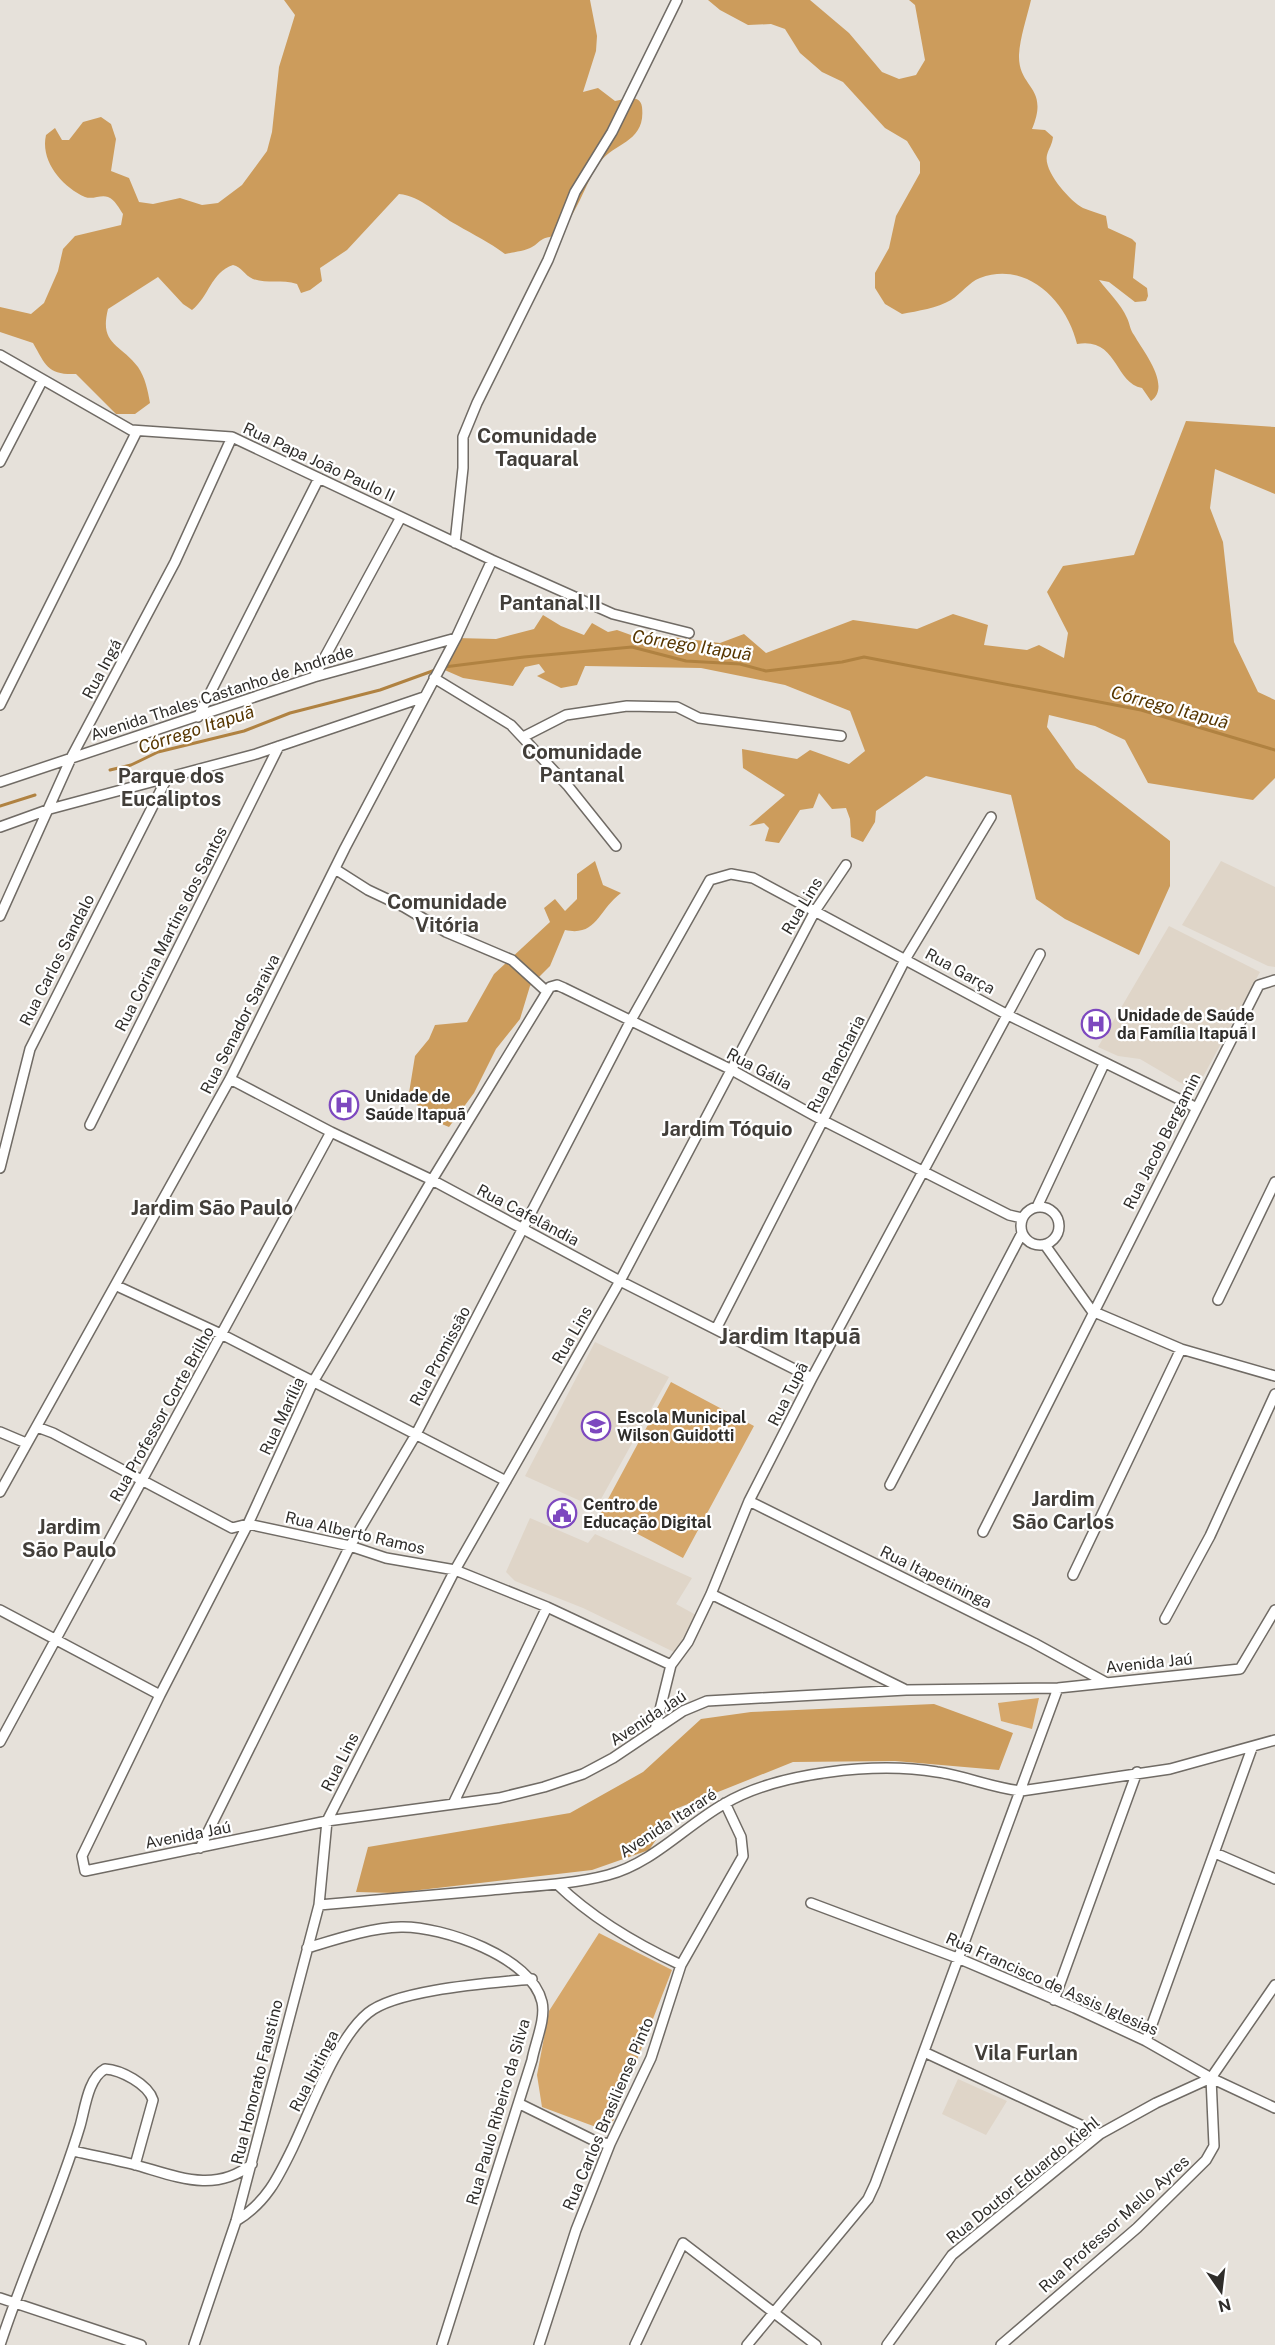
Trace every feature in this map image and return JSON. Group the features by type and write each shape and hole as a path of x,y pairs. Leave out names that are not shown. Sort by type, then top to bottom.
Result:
{"street":[{"path":"455,543 463,468 463,437 477,403 548,260 575,192 612,132 677,0"},
{"name":"Rua Papa João Paulo II","path":"0,355 42,381 137,431 232,437 455,543 613,614 689,633"},
{"path":"0,462 42,381"},
{"path":"0,705 137,431"},
{"name":"Rua Ingá","path":"0,916 72,756 175,562 232,437"},
{"path":"198,717 319,478"},
{"path":"314,677 401,517"},
{"name":"Rua Senador Saraiva","path":"0,1492 117,1286 230,1078 335,869 456,638 492,560"},
{"name":"Avenida Thales Castanho de Andrade","path":"0,782 72,756 198,717 314,677 456,638"},
{"path":"434,678 484,706 523,737 568,786 616,846"},
{"path":"0,827 50,809 279,746 424,697"},
{"path":"523,737 566,715 627,706 677,707 699,718 841,736"},
{"name":"Rua Corina Martins dos Santos","path":"90,1125 279,746"},
{"name":"Rua Carlos Sandalo","path":"0,1168 18,1107 30,1049 168,776"},
{"name":"Rua Rancharia","path":"716,1329 906,958 990,818"},
{"name":"Rua Lins","path":"327,1821 454,1570 620,1281 815,911 846,865"},
{"path":"335,869 368,890 404,907 446,932 512,960 546,990"},
{"name":"Rua Garça","path":"710,880 731,874 744,874 906,958 1006,1014 1195,1107"},
{"name":"Rua Promissão","path":"200,1848 350,1546 415,1436 630,1022 710,880"},
{"name":"Rua Tupã","path":"655,1730 671,1665 687,1642 711,1594 749,1502 812,1378 1040,954"},
{"name":"Rua Jacob Bergamin","path":"983,1532 1092,1311 1259,985 1275,980"},
{"name":"Rua Gália","path":"546,990 556,985 730,1070 922,1173 1009,1215 1022,1218"},
{"name":"Rua Marília","path":"86,1871 82,1856 160,1695 248,1524 313,1382 546,990"},
{"path":"890,1485 1022,1233 1022,1218 1027,1212 1037,1207 1104,1064"},
{"name":"Rua Cafelândia","path":"230,1078 331,1132 432,1180 522,1230 812,1378"},
{"name":"Rua Professor Corte Brilho","path":"0,1742 331,1132"},
{"path":"1218,1300 1275,1182"},
{"path":"1037,1207 1054,1212 1059,1223 1058,1235 1045,1245"},
{"path":"1022,1233 1029,1242 1045,1245 1092,1311 1181,1349 1275,1376"},
{"path":"117,1286 222,1335 506,1481"},
{"path":"1073,1575 1181,1349"},
{"path":"1165,1619 1210,1536 1275,1394"},
{"name":"Rua Alberto Ramos","path":"37,1427 53,1433 225,1526 232,1528 248,1524 350,1546 386,1558 454,1570 547,1607 671,1665"},
{"path":"0,1432 26,1443"},
{"name":"Rua Itapetininga","path":"749,1502 1034,1643 1084,1673 1107,1683"},
{"path":"711,1594 906,1690"},
{"path":"454,1802 547,1607"},
{"path":"0,1610 160,1695"},
{"name":"Avenida Jaú","path":"86,1871 327,1821 454,1802 500,1798 583,1774 630,1749 696,1703 707,1701 906,1690 1058,1688 1240,1669 1275,1610"},
{"path":"747,2345 868,2199 888,2153 1058,1688"},
{"name":"Avenida Itararé","path":"319,1905 557,1884 627,1869 725,1803 795,1779 882,1768 940,1772 996,1789 1021,1791 1137,1772 1170,1769 1275,1740"},
{"path":"1146,2041 1252,1748"},
{"path":"1054,2000 1137,1772"},
{"name":"Rua Carlos Brasiliense Pinto","path":"539,2345 576,2230 609,2144 651,2058 681,1965 743,1856 741,1837 725,1803"},
{"name":"Rua Honorato Faustino","path":"194,2345 236,2221 319,1905 327,1821"},
{"path":"1215,1852 1275,1879"},
{"path":"557,1884 583,1909 651,1951 681,1965"},
{"name":"Rua Francisco de Assis Iglesias","path":"811,1903 960,1959 1054,2000 1146,2041 1211,2078 1275,2108"},
{"path":"307,1948 357,1934 400,1927 427,1929 476,1944 501,1956 532,1979"},
{"name":"Rua Paulo Ribeiro da Silva","path":"442,2345 520,2104 542,2016 543,2004 532,1979"},
{"name":"Rua Ibitinga","path":"236,2221 264,2201 278,2178 346,2039 368,2012 381,2004 428,1993 532,1979"},
{"path":"1211,2078 1275,1985"},
{"path":"924,2052 1100,2134"},
{"path":"0,2345 14,2302 73,2151 94,2081 100,2072 111,2069 147,2087 153,2100 135,2165"},
{"name":"Rua Doutor Eduardo Kiehl","path":"886,2345 952,2254 1100,2134 1156,2103 1211,2078"},
{"name":"Rua Professor Mello Ayres","path":"1001,2345 1137,2228 1206,2160 1214,2146 1211,2078"},
{"path":"520,2104 597,2142 609,2144"},
{"path":"73,2151 135,2165 184,2180 212,2182 240,2173 252,2164"},
{"path":"635,2345 683,2243 816,2345"},
{"path":"0,2298 141,2345"}],"shaded area":[{"path":"284,0 590,0 597,36 596,51 583,92 598,88 615,101 631,98 638,100 642,107 639,128 634,135 600,162 564,227 555,235 543,239 526,250 505,254 415,198 399,194 347,250 320,268 322,281 310,290 301,293 297,284 253,279 239,267 233,265 220,273 192,310 183,304 158,277 108,309 106,330 109,337 138,367 150,403 135,414 116,414 76,374 59,373 49,368 33,343 0,332 0,307 31,314 44,303 58,271 63,249 75,236 121,225 123,214 110,198 85,197 76,193 61,180 46,154 46,135 55,128 62,140 69,140 83,122 101,117 111,124 116,139 111,171 129,178 139,202 153,204 180,198 202,205 218,203 242,185 267,151 272,132 279,67 295,15"},
{"path":"708,0 810,0 849,33 882,72 899,79 916,75 925,60 915,5 909,0 1031,0 1019,55 1023,75 1036,96 1037,115 1032,129 1045,130 1053,137 1047,155 1049,169 1071,199 1083,208 1106,216 1108,228 1136,243 1133,278 1147,288 1146,301 1135,302 1109,282 1099,280 1121,308 1154,368 1158,387 1157,395 1151,401 1142,388 1126,378 1101,347 1077,344 1064,313 1042,288 1029,280 1014,275 997,274 980,278 946,303 902,314 885,304 875,288 875,273 889,248 896,216 920,173 920,162 907,141 885,128 843,82 822,72 800,53 785,29 771,24 748,25 720,10"},
{"path":"1186,421 1275,427 1275,494 1215,469 1210,508 1223,542 1234,642 1258,692 1275,700 1275,778 1253,800 1148,783 1125,740 1095,726 1049,715 1047,727 1076,768 1170,841 1170,886 1139,955 1065,919 1036,899 1011,795 926,776 876,811 875,822 863,842 851,837 850,819 846,808 832,809 819,793 813,808 800,810 779,843 765,841 769,828 764,823 749,826 785,795 743,768 742,749 797,759 810,750 849,764 865,751 850,711 785,685 701,668 585,666 577,685 561,688 537,676 545,672 539,664 525,667 513,686 463,678 440,668 456,638 496,639 534,629 543,615 561,626 584,635 592,623 608,632 617,630 642,639 663,636 720,643 744,634 766,653 853,620 917,629 953,614 988,625 984,645 1027,650 1039,645 1064,658 1068,633 1047,592 1063,566 1134,555"},
{"path":"595,861 603,885 621,893 591,926 584,930 565,930 550,966 530,986 520,1019 496,1049 474,1093 449,1127 431,1118 409,1093 415,1056 429,1039 435,1025 467,1022 494,974 550,922 544,908 555,899 565,911 577,899 577,874"},
{"path":"1221,861 1275,887 1275,967 1268,966 1182,925"},
{"path":"1169,926 1260,972 1198,1086 1186,1086 1140,1059 1118,1056 1098,1047"},
{"name":"Escola Municipal Wilson Guidotti","path":"595,1342 669,1377 596,1508 525,1476"},
{"path":"671,1382 754,1426 683,1558 600,1514"},
{"path":"530,1518 588,1543 595,1534 692,1578 676,1604 696,1615 676,1653 583,1608 515,1581 506,1572"},
{"path":"1039,1698 1032,1729 1001,1721 998,1703"},
{"path":"934,1704 1013,1733 999,1770 895,1761 793,1762 678,1808 649,1850 592,1870 394,1893 356,1892 368,1847 570,1813 643,1772 701,1719 751,1712"},
{"path":"599,1933 672,1970 612,2124 604,2130 542,2107 537,2075 549,2011"},
{"path":"958,2079 1007,2101 986,2135 942,2114"}],"waterway":[{"name":"Córrego Itapuã","path":"444,667 632,647 686,661 740,664 766,671 842,662 864,657 1141,710 1275,750"},
{"name":"Córrego Itapuã","path":"110,770 131,765 158,752 244,731 290,713 380,690 438,669"},
{"path":"0,806 35,795"}],"place":[{"name":"Unidade de Saúde da Família Itapuã I","path":"1096,1024"},
{"name":"Unidade de Saúde Itapuã","path":"344,1105"},
{"name":"Escola Municipal Wilson Guidotti","path":"596,1426"},
{"name":"Centro de Educação Digital","path":"562,1513"}],"district":[{"name":"Comunidade Taquaral","path":"537,448"},
{"name":"Pantanal II","path":"550,603"},
{"name":"Comunidade Pantanal","path":"582,764"},
{"name":"Parque dos Eucaliptos","path":"171,788"},
{"name":"Comunidade Vitória","path":"447,914"},
{"name":"Jardim Tóquio","path":"727,1129"},
{"name":"Jardim São Paulo","path":"212,1208"},
{"name":"Jardim Itapuã","path":"790,1336"},
{"name":"Jardim São Carlos","path":"1063,1510"},
{"name":"Jardim São Paulo","path":"69,1538"},
{"name":"Vila Furlan","path":"1026,2053"}]}
